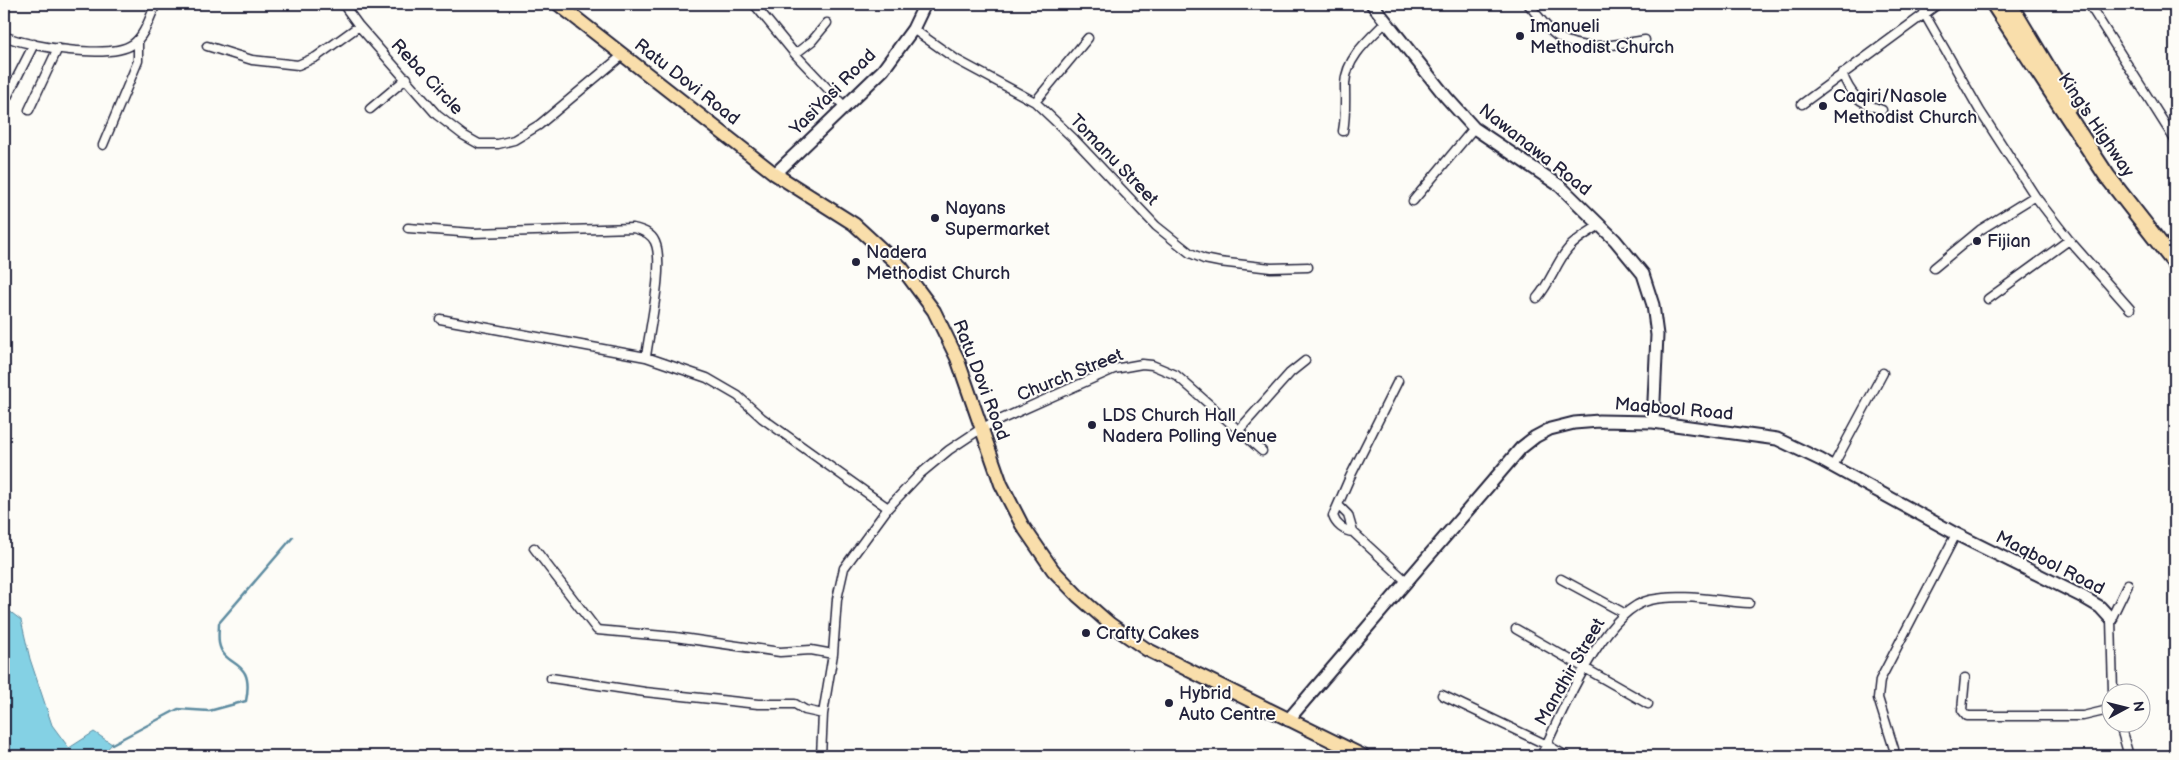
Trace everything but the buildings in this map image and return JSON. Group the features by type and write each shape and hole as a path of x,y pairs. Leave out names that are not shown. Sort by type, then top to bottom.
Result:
{"highway":[{"name":"King's Highway","path":"1994,4 2106,176 2175,263"},
{"name":"King's Highway","path":"2009,4 2080,122 2114,172 2175,248"}],"main road":[{"name":"Ratu Dovi Road","path":"565,6 775,174 854,224 902,268 934,311 957,358 1001,484 1022,525 1053,570 1078,596 1110,624 1146,650 1363,756"}],"street":[{"path":"4,36 34,44 104,53 122,49 138,40 156,4"},
{"name":"Reba Circle","path":"343,4 359,26 407,78 437,115 463,135 479,144 498,144 514,140 538,125 624,54"},
{"path":"754,4 796,54 844,106"},
{"name":"YasiYasi Road","path":"775,174 883,70 913,29 925,4"},
{"name":"Nawanawa Road","path":"1372,4 1474,128 1560,186 1600,225 1631,258 1643,274 1653,305 1656,335 1653,422"},
{"path":"1802,104 1938,4"},
{"path":"2089,4 2175,140"},
{"path":"1532,5 1556,35 1579,45 1619,44 1645,40"},
{"path":"1924,13 1980,111 2035,196 2069,240 2130,309"},
{"path":"1343,132 1347,106 1345,83 1349,66 1368,40 1386,22"},
{"path":"796,54 817,36 827,23"},
{"path":"207,46 252,60 298,65 316,57 359,26"},
{"name":"Tomanu Street","path":"913,29 957,60 1035,102 1074,139 1156,226 1190,253 1204,260 1219,262 1271,268 1308,267"},
{"path":"1035,102 1088,38"},
{"path":"103,145 138,61 140,49 138,40"},
{"path":"5,101 34,44"},
{"path":"29,110 58,48"},
{"path":"1842,73 1848,87 1858,101 1882,110"},
{"path":"370,109 407,78"},
{"path":"1413,201 1474,128"},
{"path":"1934,268 1980,230 2035,196"},
{"path":"1537,298 1547,286 1568,249 1580,238 1600,225"},
{"path":"408,228 473,233 633,228 647,232 655,240 658,264 646,357"},
{"path":"1988,299 2069,240"},
{"path":"440,319 646,357 707,378 738,396 762,418 888,508"},
{"path":"1239,430 1290,373 1305,361"},
{"name":"Church Street","path":"821,756 823,714 833,654 837,599 844,568 888,508 920,474 949,450 982,428 1114,369 1142,364 1152,365 1176,375 1262,451"},
{"path":"1833,466 1883,373"},
{"path":"1398,380 1333,513 1333,519 1345,530 1353,532 1406,581"},
{"name":"Maqbool Road","path":"1288,720 1521,448 1535,437 1550,429 1574,423 1653,422 1777,439 1833,466 1956,534 2083,597 2100,607 2111,618"},
{"path":"1338,505 1348,515 1353,532"},
{"path":"1894,749 1878,698 1880,680 1956,534"},
{"path":"534,548 597,630 674,637 780,652 811,650 833,654"},
{"path":"1561,580 1624,613"},
{"name":"Maqbool Road","path":"2112,682 2111,618 2128,584"},
{"name":"Mandhir Street","path":"1541,756 1586,667 1611,627 1624,613 1636,604 1650,600 1678,598 1749,603"},
{"path":"1516,629 1586,667 1648,704"},
{"path":"551,678 645,692 758,704 795,704 805,710 823,714"},
{"path":"1965,678 1962,710 1967,716 2083,716 2102,711"},
{"path":"1442,695 1546,744 1566,756"},
{"path":"2121,732 2129,756"}],"water":[{"path":"4,607 21,620 30,659 52,725 69,748 94,732 112,744 101,756 4,756"}],"waterway":[{"path":"112,744 178,709 209,711 246,701 248,687 246,677 243,670 222,651 219,643 219,623 293,537"}],"place":[{"name":"Imanueli Methodist Church","path":"1520,36"},
{"name":"Caqiri/Nasole Methodist Church","path":"1823,106"},
{"name":"Nayans Supermarket","path":"935,218"},
{"name":"Fijian","path":"1977,241"},
{"name":"Nadera Methodist Church","path":"856,262"},
{"name":"LDS Church Hall Nadera Polling Venue","path":"1092,425"},
{"name":"Crafty Cakes","path":"1086,633"},
{"name":"Hybrid Auto Centre","path":"1169,703"}]}
